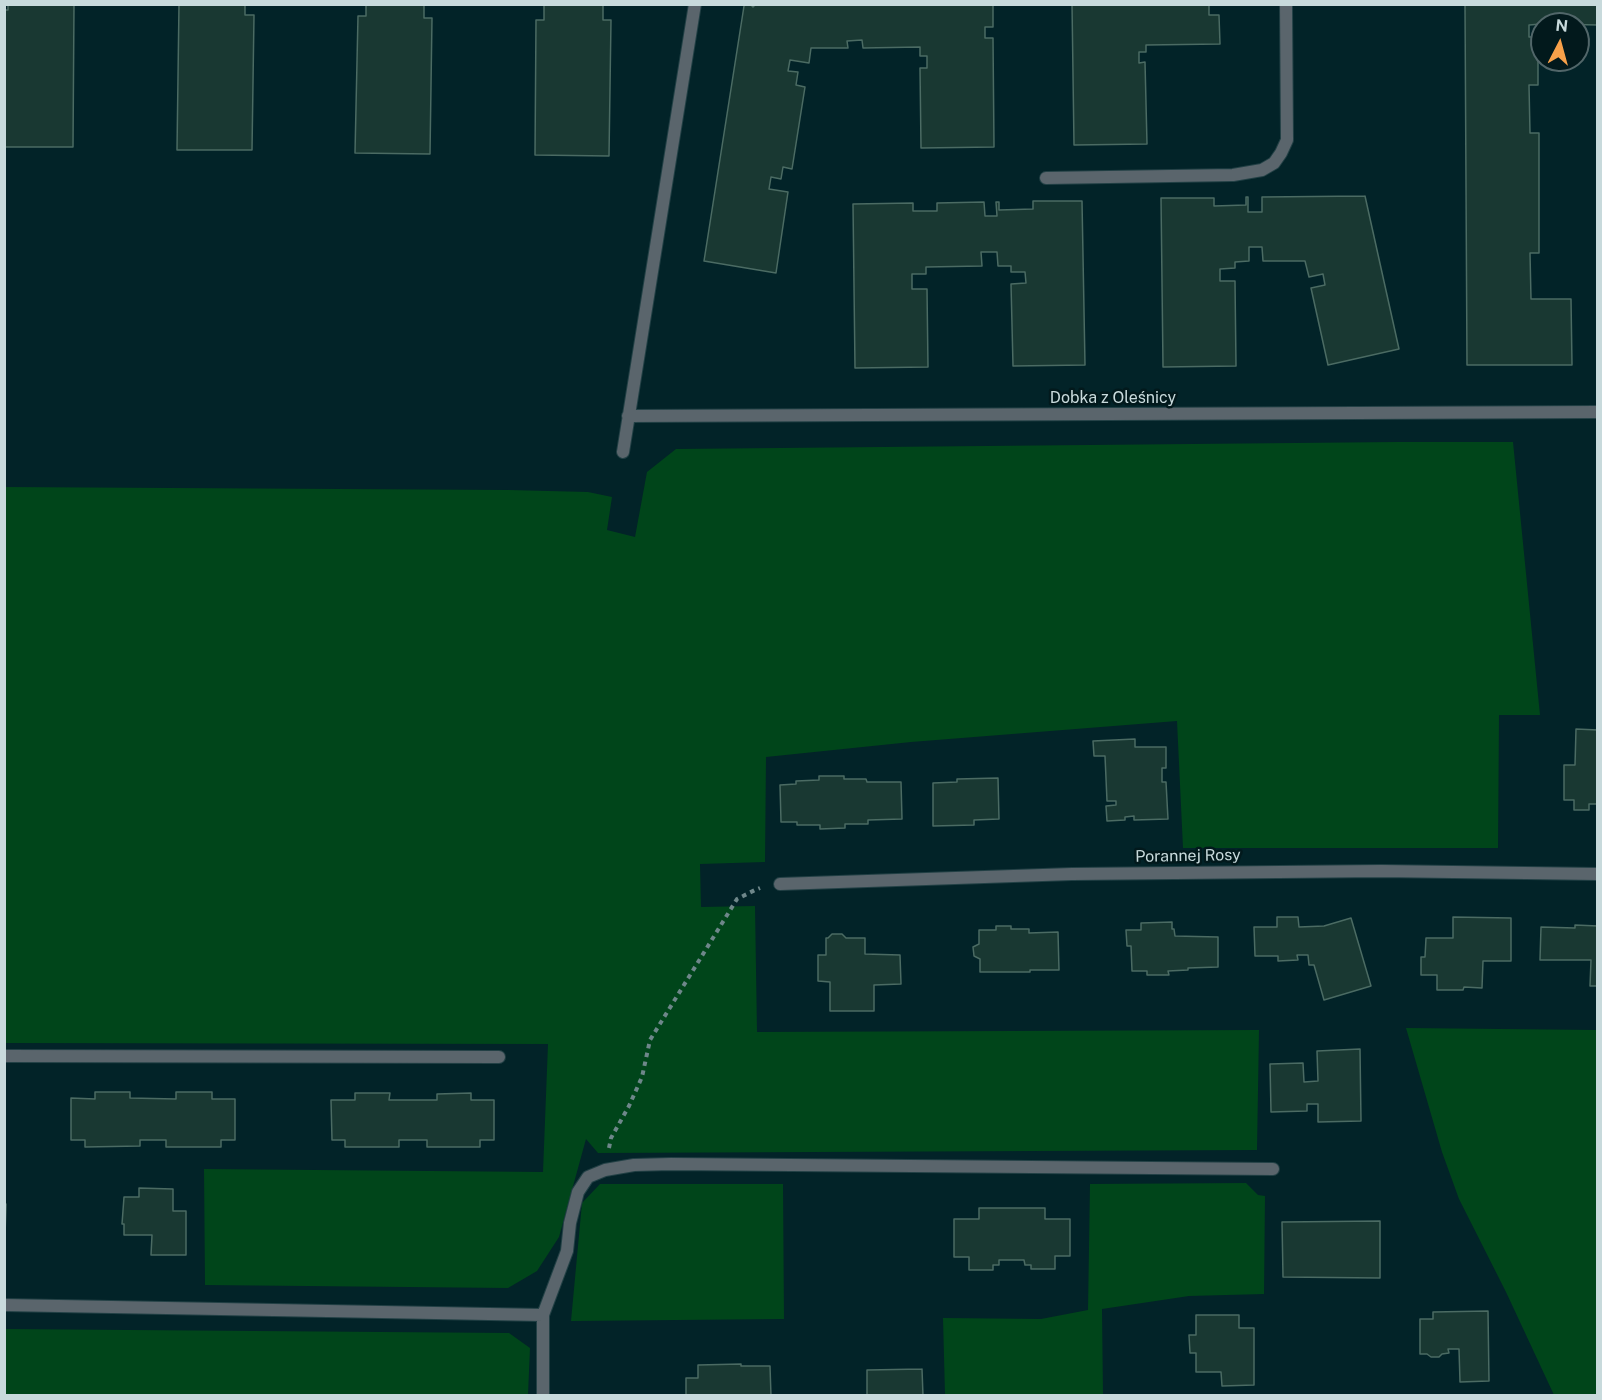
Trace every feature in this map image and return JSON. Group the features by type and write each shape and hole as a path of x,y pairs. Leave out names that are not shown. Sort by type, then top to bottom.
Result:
{"street":[{"path":"623,452 695,4"},
{"path":"1046,178 1233,175 1262,170 1274,163 1287,140 1286,4"},
{"name":"Dobka z Oleśnicy","path":"628,416 1598,412"},
{"name":"Porannej Rosy","path":"780,884 1072,874 1381,871 1598,874"},
{"path":"4,1056 499,1057"},
{"path":"543,1395 543,1315 567,1251 570,1223 578,1192 588,1177 605,1170 671,1164 1273,1169"},
{"path":"4,1305 543,1315"}],"path":[{"path":"605,1170 611,1138 642,1077 650,1040 737,900 754,890 780,884"}],"green space":[{"path":"1513,442 1540,715 1499,715 1498,848 1183,848 1177,721 911,742 766,757 765,862 700,864 701,907 755,906 757,1032 1259,1030 1257,1150 598,1153 586,1139 559,1237 537,1271 508,1288 205,1285 204,1169 543,1172 548,1044 5,1043 5,487 588,492 612,497 607,530 635,537 647,472 676,449"},
{"path":"1406,1028 1597,1030 1597,1395 1554,1395 1459,1199 1442,1152"},
{"path":"1246,1183 1258,1195 1265,1196 1264,1294 1189,1296 1102,1309 1103,1395 945,1395 943,1318 1041,1319 1088,1310 1090,1184"},
{"path":"600,1184 783,1184 784,1319 571,1321 582,1203"},
{"path":"5,1329 509,1333 530,1348 528,1395 5,1395"}],"building":[{"path":"8,4 74,4 73,147 4,147 4,10 8,10"},
{"path":"179,4 245,4 245,15 254,15 252,150 177,150"},
{"path":"366,4 424,4 424,18 432,18 430,154 355,153 358,16 366,16"},
{"path":"544,4 603,4 603,20 611,20 609,156 535,155 536,20 544,20"},
{"path":"746,4 753,7 756,4 993,4 993,27 985,27 985,38 993,38 994,147 921,148 920,68 927,68 927,56 920,56 920,47 863,48 862,40 847,41 848,48 811,48 809,63 790,60 788,71 798,72 796,85 805,87 792,169 783,167 781,179 771,177 769,189 788,192 776,273 704,261"},
{"path":"1072,4 1209,4 1209,15 1219,15 1220,44 1146,45 1146,52 1139,52 1139,63 1145,62 1147,144 1074,145"},
{"path":"1465,4 1598,4 1598,25 1590,25 1590,12 1530,12 1529,25 1530,72 1538,72 1538,85 1529,85 1530,133 1539,133 1539,253 1530,253 1531,299 1571,299 1572,365 1467,365"},
{"path":"1365,196 1399,349 1328,365 1311,288 1325,285 1323,274 1309,277 1305,261 1263,261 1262,247 1249,247 1249,261 1235,262 1235,268 1220,269 1220,281 1235,281 1236,366 1163,367 1161,198 1214,198 1214,206 1246,205 1246,197 1248,197 1248,212 1262,212 1262,197"},
{"path":"1033,201 1082,201 1085,365 1013,366 1011,284 1026,283 1025,272 1011,272 1011,266 998,266 997,252 981,252 982,266 926,267 926,274 912,274 912,289 927,289 928,367 855,368 853,204 913,203 913,211 937,211 937,203 984,202 985,216 997,216 996,202 999,202 999,210 1033,209"},
{"path":"1576,729 1598,730 1598,804 1589,804 1589,810 1574,810 1574,800 1564,800 1564,765 1575,765"},
{"path":"1135,739 1135,747 1166,747 1166,768 1162,768 1162,782 1166,782 1168,819 1134,820 1134,816 1125,817 1125,820 1107,821 1106,806 1116,805 1116,801 1107,801 1105,756 1094,756 1093,741"},
{"path":"819,776 844,776 844,779 866,779 867,782 901,782 902,819 868,820 868,824 845,824 845,828 820,829 820,825 781,822 780,785 796,784 796,781 819,780"},
{"path":"998,778 999,819 974,820 974,825 933,826 933,783 957,782 957,779"},
{"path":"1277,917 1298,917 1299,927 1324,926 1351,918 1371,986 1324,1000 1314,965 1309,965 1308,955 1297,955 1298,960 1278,961 1278,956 1255,956 1254,927 1277,927"},
{"path":"1453,917 1511,918 1511,961 1483,961 1482,988 1437,990 1437,975 1421,975 1421,957 1425,957 1426,938 1453,938"},
{"path":"1172,922 1175,936 1218,937 1218,967 1168,971 1169,975 1147,975 1147,971 1132,971 1131,946 1127,946 1126,930 1141,930 1141,923"},
{"path":"1575,925 1598,926 1598,986 1590,986 1591,960 1540,960 1541,927 1575,928"},
{"path":"996,926 1029,929 1029,933 1058,932 1059,970 980,972 980,959 974,956 973,947 979,944 979,930 996,930"},
{"path":"832,934 842,934 846,938 865,938 865,954 900,955 901,984 874,985 874,1011 830,1011 830,982 818,981 818,955 826,955 826,938"},
{"path":"1360,1049 1361,1121 1318,1122 1318,1104 1307,1104 1307,1111 1271,1112 1270,1064 1303,1063 1304,1082 1318,1081 1317,1051"},
{"path":"95,1092 130,1092 130,1098 176,1099 176,1092 212,1092 212,1099 235,1099 235,1140 221,1140 221,1147 166,1147 166,1140 140,1140 140,1146 85,1147 85,1140 71,1140 71,1098 95,1099"},
{"path":"355,1093 390,1093 389,1100 437,1100 437,1094 471,1093 471,1100 494,1100 494,1140 480,1140 480,1147 427,1147 427,1140 399,1140 399,1147 345,1147 345,1140 332,1140 331,1100 355,1100"},
{"path":"139,1188 173,1189 173,1211 186,1211 186,1255 151,1255 152,1235 124,1235 124,1224 122,1224 124,1197 139,1197"},
{"path":"4,1204 6,1204 5,1236 4,1236"},
{"path":"979,1208 1045,1208 1045,1219 1070,1219 1070,1256 1055,1256 1055,1269 1031,1269 1031,1265 1025,1265 1024,1260 999,1260 999,1265 993,1265 993,1270 969,1270 969,1257 954,1257 954,1219 979,1219"},
{"path":"1380,1221 1380,1278 1283,1277 1282,1222"},
{"path":"1488,1311 1489,1381 1460,1382 1459,1349 1448,1349 1449,1353 1439,1357 1420,1354 1420,1319 1433,1319 1433,1312"},
{"path":"1196,1315 1239,1315 1239,1328 1254,1328 1254,1385 1222,1386 1221,1372 1196,1372 1196,1353 1190,1353 1189,1335 1196,1335"},
{"path":"741,1364 741,1366 770,1366 771,1396 686,1396 686,1378 698,1378 698,1365"},
{"path":"922,1369 923,1396 867,1396 867,1370"}]}
